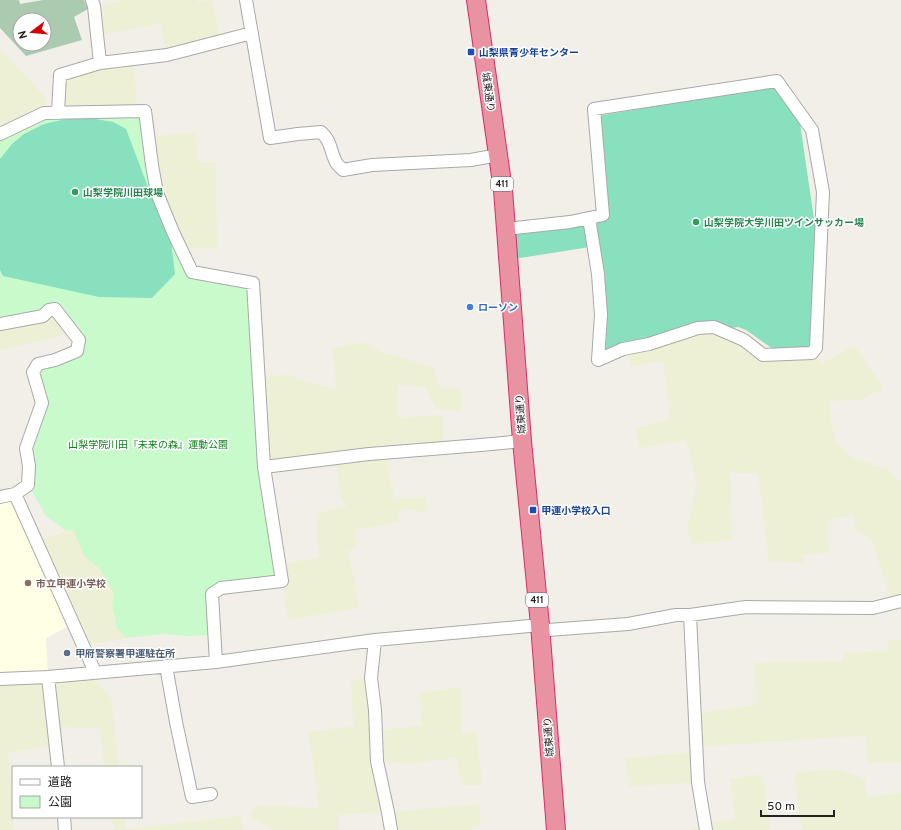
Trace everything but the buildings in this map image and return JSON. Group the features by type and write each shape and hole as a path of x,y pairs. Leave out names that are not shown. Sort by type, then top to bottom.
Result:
{"highway":[{"name":"城東通り","path":"476,0 503,190 522,441 540,625 556,830"}],"street":[{"path":"92,0 94,6 100,64"},
{"path":"246,0 270,138 321,132 327,137 335,162 343,170 372,166 471,160 498,155"},
{"path":"58,113 60,75 100,64 167,55 252,32"},
{"path":"506,229 570,222 589,218 604,215 594,110 777,81 812,130 823,192 816,348 812,352 763,355 744,340 714,327 698,328 648,344 623,349 598,360 601,314 598,274 589,218"},
{"path":"0,134 44,113 145,111 157,194 192,272 253,283 264,466 282,581 221,588 212,594 216,662"},
{"path":"0,324 42,316 49,310 55,309 79,340 77,351 55,360 38,364 33,372 42,403 26,448 29,466 28,485 15,494 0,497"},
{"path":"264,466 369,454 522,441"},
{"path":"15,494 95,672"},
{"path":"0,679 48,677 216,662 375,640 540,625 548,630 628,624 676,615 690,615 746,607 873,608 901,601"},
{"path":"690,615 698,782 706,830"},
{"path":"375,640 371,678 375,710 378,761 391,830"},
{"path":"166,666 192,797 211,794"},
{"path":"48,677 58,766"},
{"path":"64,818 65,830"}],"shaded area":[{"path":"0,0 19,0 20,4 43,0 84,0 88,9 74,17 82,40 52,49 52,12 12,12 12,41 0,28"},
{"path":"123,0 197,0 197,2 213,0 220,41 167,55 160,24 97,36 94,6"},
{"path":"0,48 46,98 44,113 0,134"},
{"path":"22,52 40,52 26,56"},
{"path":"134,59 137,111 58,113 60,75"},
{"path":"196,133 198,161 216,162 217,247 181,250 173,232 148,136"},
{"path":"49,310 70,328 57,338 0,350 0,324"},
{"path":"712,329 745,346 814,357 823,363 854,345 884,388 861,400 830,401 831,420 835,441 853,458 888,469 898,480 901,481 901,601 892,603 871,538 855,531 854,516 828,519 829,553 803,554 805,563 769,562 758,473 730,473 733,540 692,544 687,528 697,484 686,440 640,448 636,428 670,419 663,361 631,367 627,355 652,346"},
{"path":"363,342 380,351 433,367 440,387 462,388 461,411 436,409 425,387 398,385 398,418 442,415 444,448 386,453 394,499 425,497 429,511 416,512 404,508 399,513 399,522 356,530 357,549 348,551 360,608 288,620 280,565 319,557 316,513 347,506 341,500 335,459 264,467 259,376 287,375 336,390 333,348"},
{"name":"市立甲運小学校","path":"15,494 73,624 46,638 48,677 0,679 0,497"},
{"path":"73,530 85,557 100,569 114,593 112,605 117,628 126,638 83,646 37,542 66,531"},
{"path":"888,640 901,640 901,762 867,763 865,736 697,747 695,713 756,705 754,663 843,661 843,653 889,651"},
{"path":"87,673 111,696 119,766 105,766 99,728 54,727 56,746 8,752 14,830 0,830 0,679"},
{"path":"371,678 376,731 422,725 419,693 461,687 462,733 477,732 482,785 461,785 456,758 405,764 378,761 388,812 338,815 338,830 274,830 248,816 257,805 319,808 308,732 353,726 351,680"},
{"path":"697,752 698,782 629,787 625,758"},
{"path":"830,769 841,770 865,779 867,797 901,793 901,830 801,830 794,773"},
{"path":"763,774 770,830 688,830 706,827 705,822 735,820 730,779"},
{"path":"479,804 481,825 471,827 472,830 391,830 388,812"},
{"path":"240,816 243,830 114,830 112,818 125,818 126,829"}],"green space":[{"name":"山梨学院大学川田ツインサッカー場","path":"773,86 800,123 815,226 816,267 814,347 773,349 746,330 738,327 604,353 596,246 514,259 512,231 607,217 598,116"},
{"name":"山梨学院川田『未来の森』運動公園","path":"145,111 152,165 192,272 253,283 264,466 282,581 216,585 211,635 185,636 165,634 126,638 117,628 112,605 114,593 100,569 85,557 73,530 66,531 46,516 28,485 26,448 42,403 33,372 77,351 79,340 55,309 0,324 0,134 44,113"},
{"name":"山梨学院川田球場","path":"90,118 113,122 126,129 162,224 169,225 175,274 152,298 99,297 3,276 0,270 0,159 12,144 24,134 44,124 66,119"}],"place":[{"name":"山梨県青少年センター","path":"471,52"},
{"name":"山梨学院川田球場","path":"75,192"},
{"name":"山梨学院大学川田ツインサッカー場","path":"696,222"},
{"name":"ローソン","path":"470,307"},
{"name":"甲運小学校入口","path":"533,510"},
{"name":"市立甲運小学校","path":"28,583"},
{"name":"甲府警察署甲運駐在所","path":"67,653"}]}
